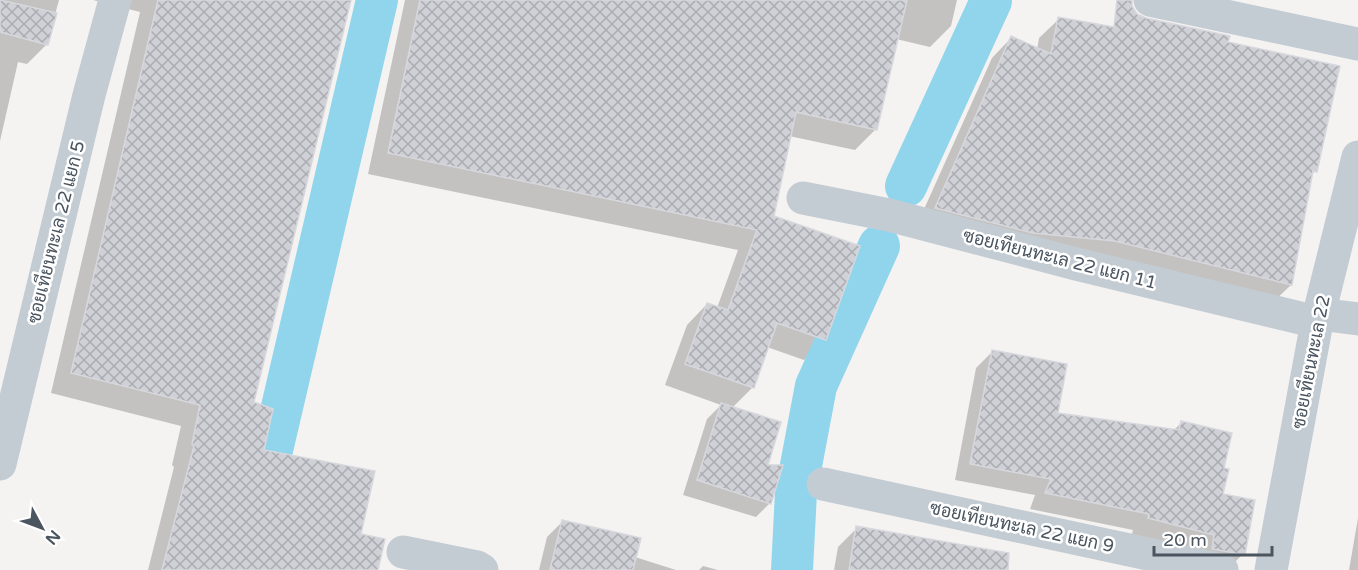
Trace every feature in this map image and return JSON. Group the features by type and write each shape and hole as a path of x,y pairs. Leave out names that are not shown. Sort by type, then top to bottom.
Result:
{"street":[{"name":"ซอยเทียนทะเล 22 แยก 5","path":"0,464 89,95 115,0"},
{"path":"1150,0 1358,44"},
{"name":"ซอยเทียนทะเล 22","path":"1272,570 1318,318 1358,157"},
{"name":"ซอยเทียนทะเล 22 แยก 11","path":"803,198 889,215 1076,264 1318,318 1358,319"},
{"name":"ซอยเทียนทะเล 22 แยก 9","path":"823,484 1222,570"},
{"path":"403,552 477,567 482,570"}],"building":[{"path":"0,0 57,13 48,45 0,32"},
{"path":"158,0 351,0 254,402 273,409 264,450 375,471 361,534 385,539 378,570 162,570 194,446 192,444 200,405 71,373"},
{"path":"420,0 907,0 877,130 796,112 774,216 860,246 826,340 777,323 754,388 685,364 707,303 728,310 757,230 388,153"},
{"path":"1117,0 1132,0 1132,6 1137,14 1146,18 1230,36 1228,42 1340,66 1317,172 1313,171 1292,285 1115,241 1033,233 935,208 1011,36 1051,54 1058,17 1114,27"},
{"path":"992,350 1067,364 1058,413 1179,430 1181,421 1232,433 1224,468 1229,469 1223,494 1255,500 1245,555 1212,549 1214,535 1148,518 1149,514 1045,493 1051,479 970,464"},
{"path":"721,403 781,422 768,465 783,465 771,504 697,480"},
{"path":"562,520 641,538 633,570 550,570"},
{"path":"856,526 1009,553 1008,570 849,570"}],"waterway":[{"path":"244,570 377,0"},
{"path":"906,186 991,1"},
{"path":"792,570 796,492 816,386 879,246"}]}
